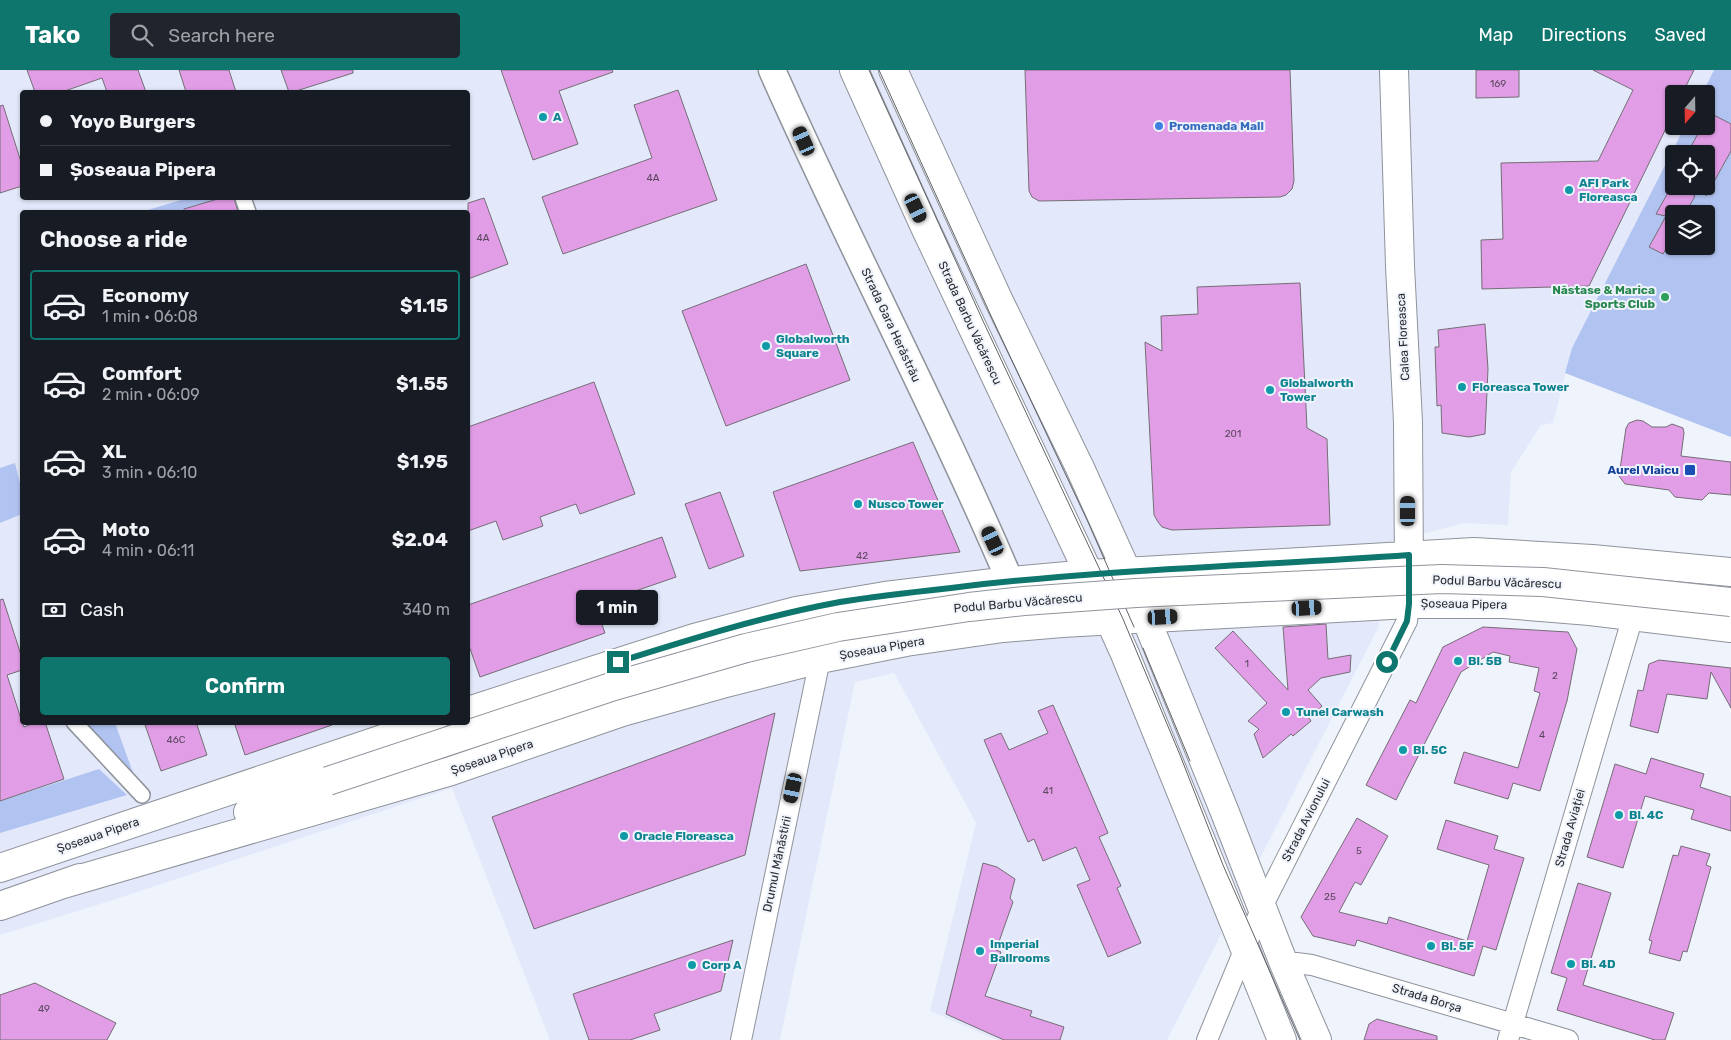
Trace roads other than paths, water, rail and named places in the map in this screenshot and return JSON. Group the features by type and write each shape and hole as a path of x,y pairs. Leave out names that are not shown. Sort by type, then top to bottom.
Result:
{"main road":[{"name":"Strada Barbu Văcărescu","path":"854,70 924,225 1110,620 1282,1040"},
{"path":"893,70 998,299 1080,468 1127,572 1224,810 1284,964 1317,1040"},
{"name":"Calea Floreasca","path":"1394,70 1399,258 1408,422 1409,604"},
{"path":"470,710 694,638 796,611 885,596 1010,581 1089,574 1474,552 1600,559 1731,572"},
{"name":"Podul Barbu Văcărescu","path":"328,781 614,686 736,650 838,627 969,607 1024,601 1174,591 1442,579 1543,582 1731,602"},
{"name":"Șoseaua Pipera","path":"63,884 451,771 622,712 748,676 906,642 994,630 1110,620 1409,604 1504,604 1633,616 1731,628"},
{"name":"Șoseaua Pipera","path":"0,868 424,725"},
{"name":"Șoseaua Pipera","path":"47,852 328,781"},
{"name":"Șoseaua Pipera","path":"0,906 63,884 328,781"}],"street":[{"name":"Strada Gara Herăstrău","path":"772,70 810,156 978,508 1010,581"},
{"name":"Strada Avionului","path":"1207,1040 1262,907 1407,621 1409,604"},
{"name":"Strada Aviației","path":"1510,1032 1633,616"},
{"name":"Drumul Mănăstirii","path":"741,1040 820,659"},
{"path":"77,725 142,795"},
{"name":"Strada Borșa","path":"1284,964 1312,965 1510,1032 1568,1040"}],"tram line":[{"path":"869,70 983,321 1123,619 1180,755 1223,865 1300,1040"},
{"path":"879,70 992,318 1088,522 1134,627"},
{"path":"1143,648 1190,761"}],"place":[{"name":"A","path":"543,117"},
{"name":"Promenada Mall","path":"1159,126"},
{"name":"AFI Park Floreasca","path":"1569,190"},
{"name":"Năstase & Marica Sports Club","path":"1665,297"},
{"name":"Globalworth Square","path":"766,346"},
{"name":"Floreasca Tower","path":"1462,387"},
{"name":"Globalworth Tower","path":"1270,390"},
{"name":"Aurel Vlaicu","path":"1690,470"},
{"name":"Nusco Tower","path":"858,504"},
{"name":"Bl. 5B","path":"1458,661"},
{"name":"Tunel Carwash","path":"1286,712"},
{"name":"Bl. 5C","path":"1403,750"},
{"name":"Bl. 4C","path":"1619,815"},
{"name":"Oracle Floreasca","path":"624,836"},
{"name":"Bl. 5F","path":"1431,946"},
{"name":"Imperial Ballrooms","path":"980,951"},
{"name":"Bl. 4D","path":"1571,964"},
{"name":"Corp A","path":"692,965"}]}
